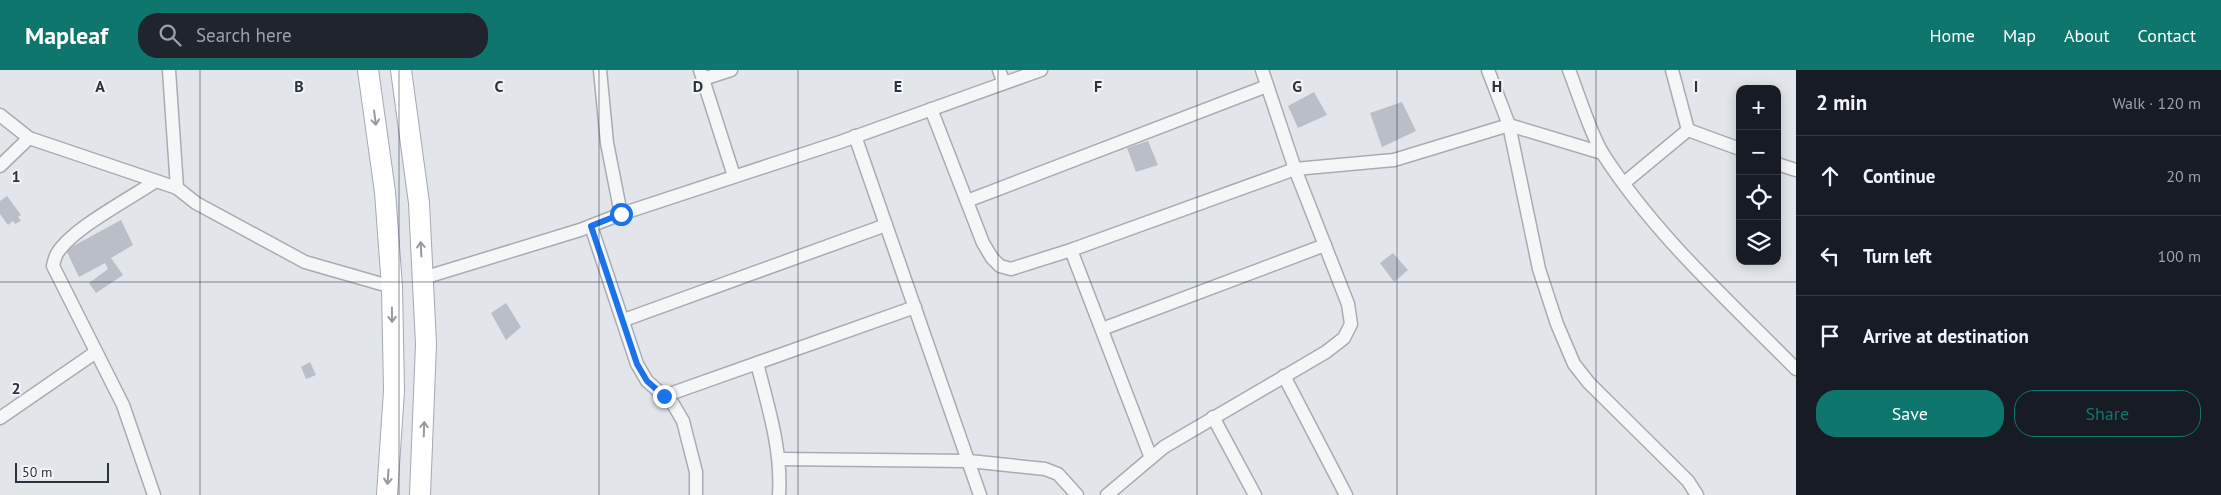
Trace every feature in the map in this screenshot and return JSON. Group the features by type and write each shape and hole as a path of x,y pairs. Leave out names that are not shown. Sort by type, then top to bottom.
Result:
{"main road":[{"path":"368,70 384,192 392,287 394,391 387,495"},
{"path":"401,70 419,203 426,344 420,495"}],"street":[{"path":"169,70 177,188"},
{"path":"600,70 608,143 621,214"},
{"path":"731,70 702,74 734,176"},
{"path":"999,70 1004,83"},
{"path":"423,278 591,226 621,214 855,136 1041,70"},
{"path":"1107,495 1164,447 1326,352 1344,338 1351,324 1342,284 1295,168 1262,70"},
{"path":"1488,70 1509,125 1539,269 1557,324 1574,364 1589,383 1688,481 1697,495"},
{"path":"1569,70 1602,153 1624,183 1673,247 1796,369"},
{"path":"1672,70 1688,130"},
{"path":"967,201 1268,86"},
{"path":"931,109 983,243 992,258 1000,266 1010,269 1071,250 1295,168 1394,160 1509,125 1602,153"},
{"path":"0,116 29,138 177,188 196,203 305,262 392,287"},
{"path":"1624,183 1688,130"},
{"path":"1688,130 1736,148"},
{"path":"855,136 980,495"},
{"path":"0,166 29,138"},
{"path":"1781,165 1796,170"},
{"path":"154,495 123,404 53,266 56,253 83,229 156,181"},
{"path":"624,320 886,225"},
{"path":"591,226 624,320 637,364 647,381 674,404 683,421 696,472 696,495"},
{"path":"1102,329 1325,245"},
{"path":"1071,250 1151,458"},
{"path":"664,396 915,307"},
{"path":"0,418 96,352"},
{"path":"757,363 775,431 779,495"},
{"path":"1284,376 1346,495"},
{"path":"1213,417 1256,495"},
{"path":"778,459 969,461 1045,469 1058,474 1077,495"}],"building":[{"path":"1314,92 1327,115 1298,128 1288,106"},
{"path":"1402,102 1416,131 1382,147 1370,113"},
{"path":"1148,141 1158,165 1136,172 1127,148"},
{"path":"7,196 21,215 18,217 21,221 15,224 13,221 8,225 0,214 0,201"},
{"path":"121,220 133,245 111,258 123,275 96,293 89,283 108,269 105,263 79,277 66,250"},
{"path":"1393,253 1408,270 1394,282 1380,263"},
{"path":"506,303 521,327 506,340 491,313"},
{"path":"310,362 316,375 306,379 301,367"}],"route":[{"path":"621,214 591,226 624,320 637,364 647,381 664,396"}]}
